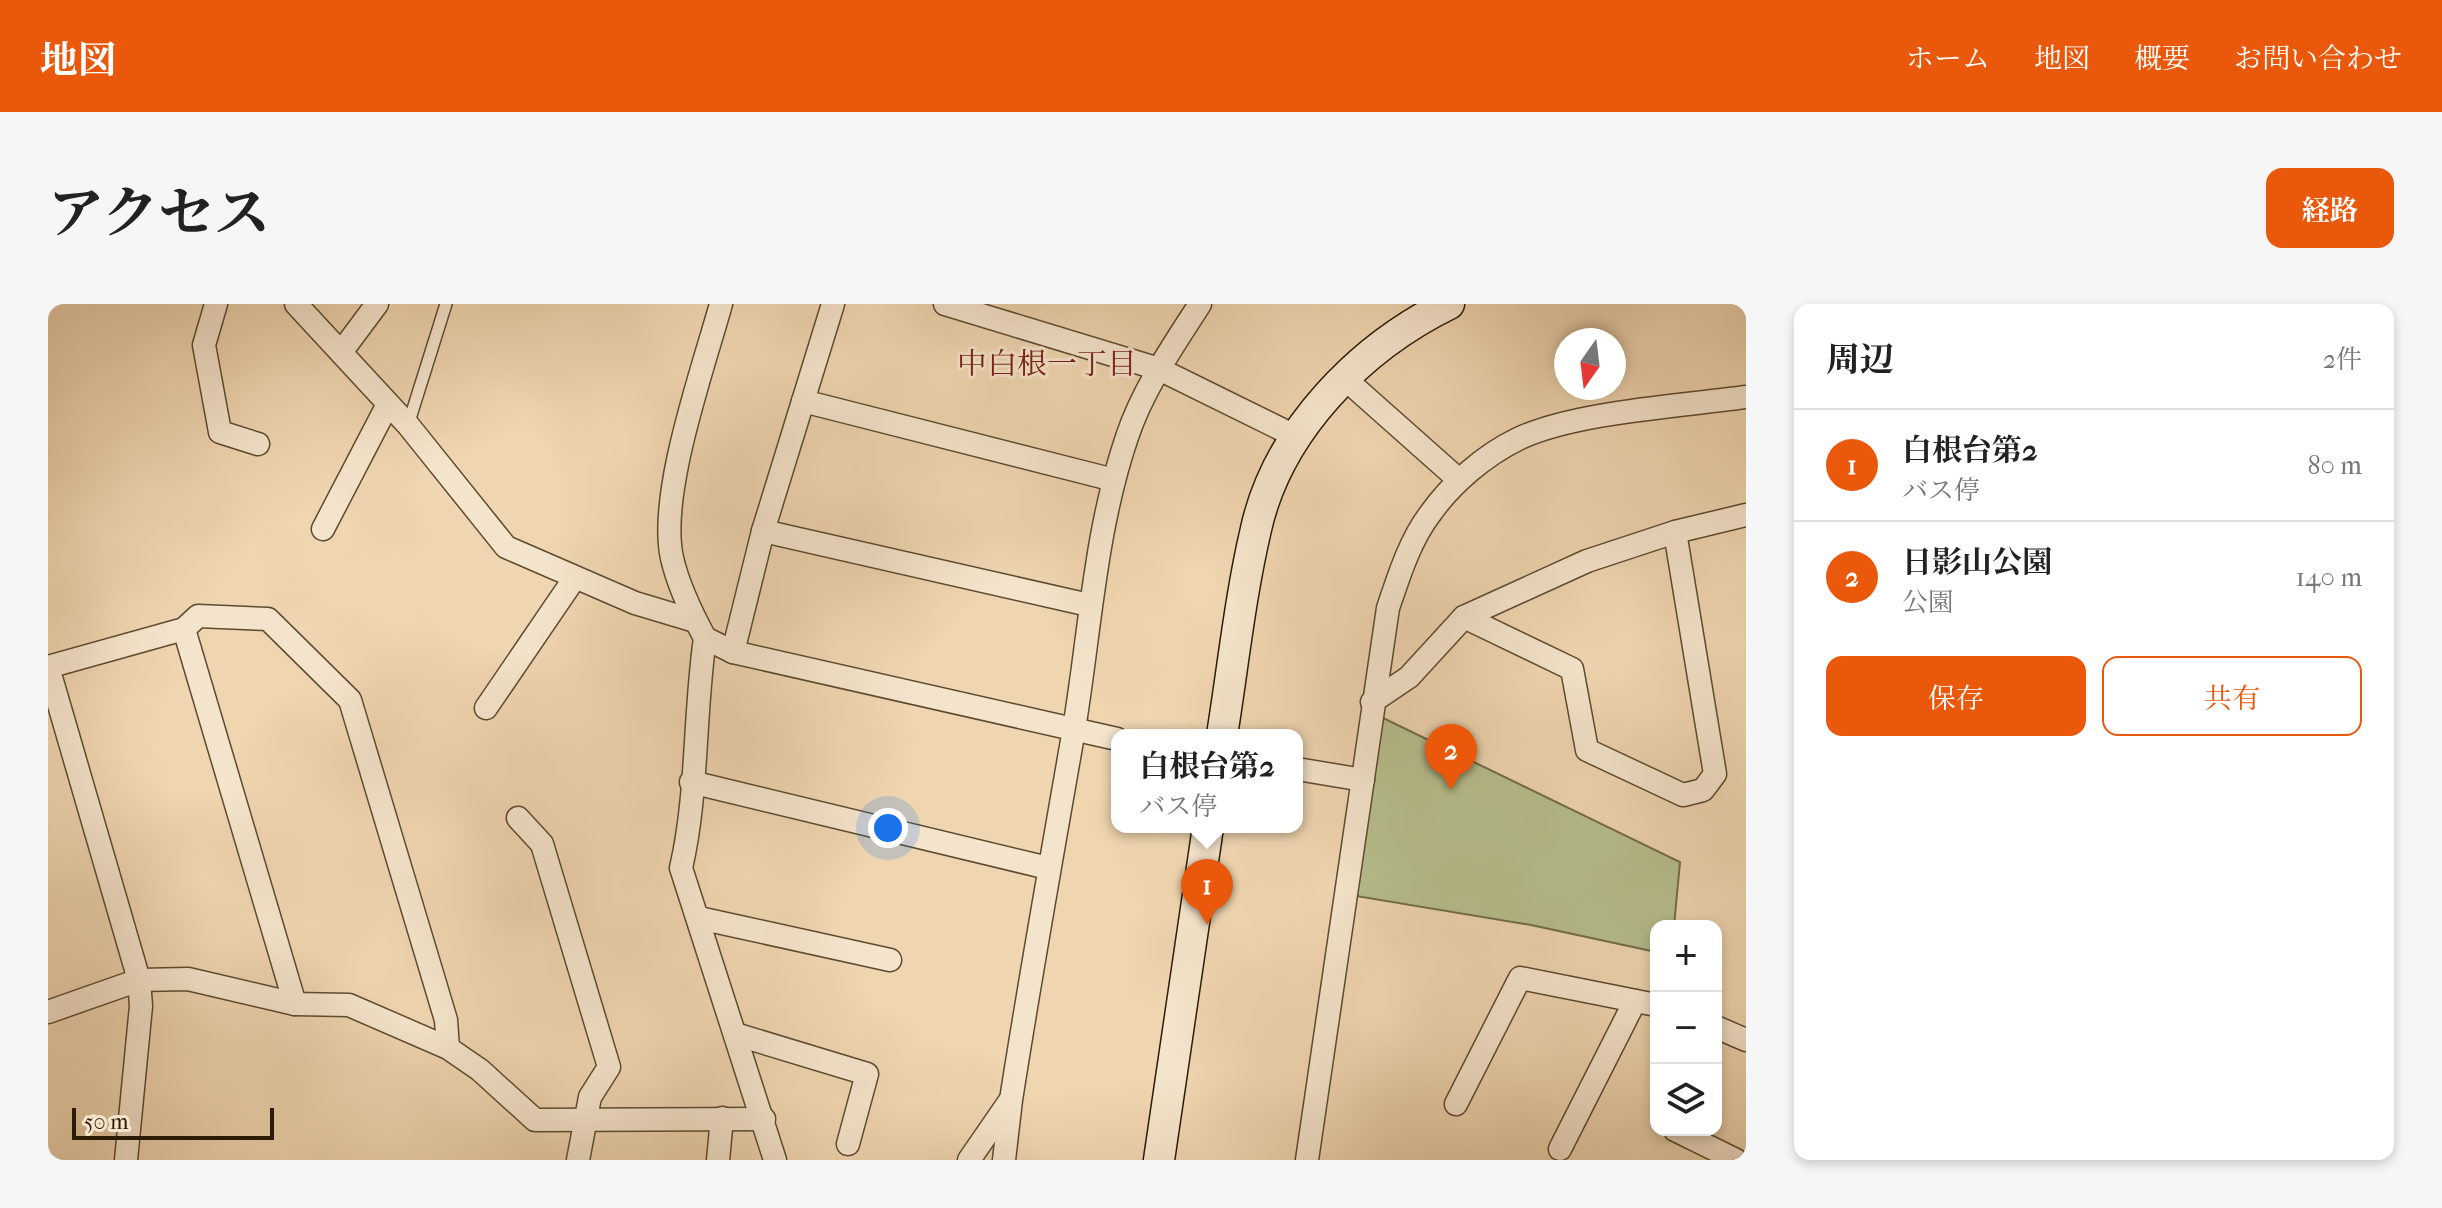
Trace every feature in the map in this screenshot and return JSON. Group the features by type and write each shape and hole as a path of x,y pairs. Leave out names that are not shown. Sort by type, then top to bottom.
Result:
{"street":[{"path":"216,304 204,345 220,432 258,444"},
{"path":"296,304 408,425 506,547 574,579 700,629 733,652 1111,738"},
{"path":"342,351 377,304"},
{"path":"721,304 675,479 670,520 672,557 700,629 689,836 681,868 775,1160"},
{"path":"733,652 763,531 833,304"},
{"path":"945,304 1159,369 1297,437"},
{"path":"1004,1160 1048,868 1074,731 1089,605 1114,480 1128,434 1159,369 1200,304"},
{"path":"1223,729 1256,527 1297,437 1343,377 1410,323 1449,304"},
{"path":"1343,377 1459,480"},
{"path":"1307,1160 1388,608 1404,562 1429,514 1459,480 1518,439 1574,422 1746,397"},
{"path":"803,401 1114,480"},
{"path":"323,529 388,404"},
{"path":"1372,702 1409,677 1464,617 1587,561 1675,532 1746,515"},
{"path":"763,531 1089,605"},
{"path":"1464,617 1572,669 1587,750 1683,795 1703,790 1715,774 1675,532"},
{"path":"486,708 574,579"},
{"path":"126,1160 141,1006 139,980 48,667 184,629 198,616 268,619 350,700 446,1020 448,1048"},
{"path":"184,629 295,1004"},
{"path":"1303,770 1363,780"},
{"path":"691,782 1048,868"},
{"path":"518,818 542,844 609,1067 590,1097 578,1160"},
{"path":"1159,1160 1207,833"},
{"path":"699,918 890,960"},
{"path":"1456,1104 1520,978 1646,1003 1560,1149"},
{"path":"48,1012 139,980 188,979 295,1004 349,1005 448,1048 480,1070 535,1120 764,1119"},
{"path":"1722,1030 1746,1040"},
{"path":"735,1034 867,1074 848,1144"},
{"path":"969,1160 1011,1100"},
{"path":"718,1160 722,1118"},
{"path":"1693,1136 1736,1160"}],"lane":[{"path":"408,425 446,304"}],"green space":[{"path":"1381,717 1680,862 1675,920 1650,920 1650,951 1531,925 1356,896"}],"place":[{"name":"日影山公園","path":"1451,790"},
{"name":"白根台第2","path":"1207,925"}],"district":[{"name":"中白根一丁目","path":"1047,364"}]}
